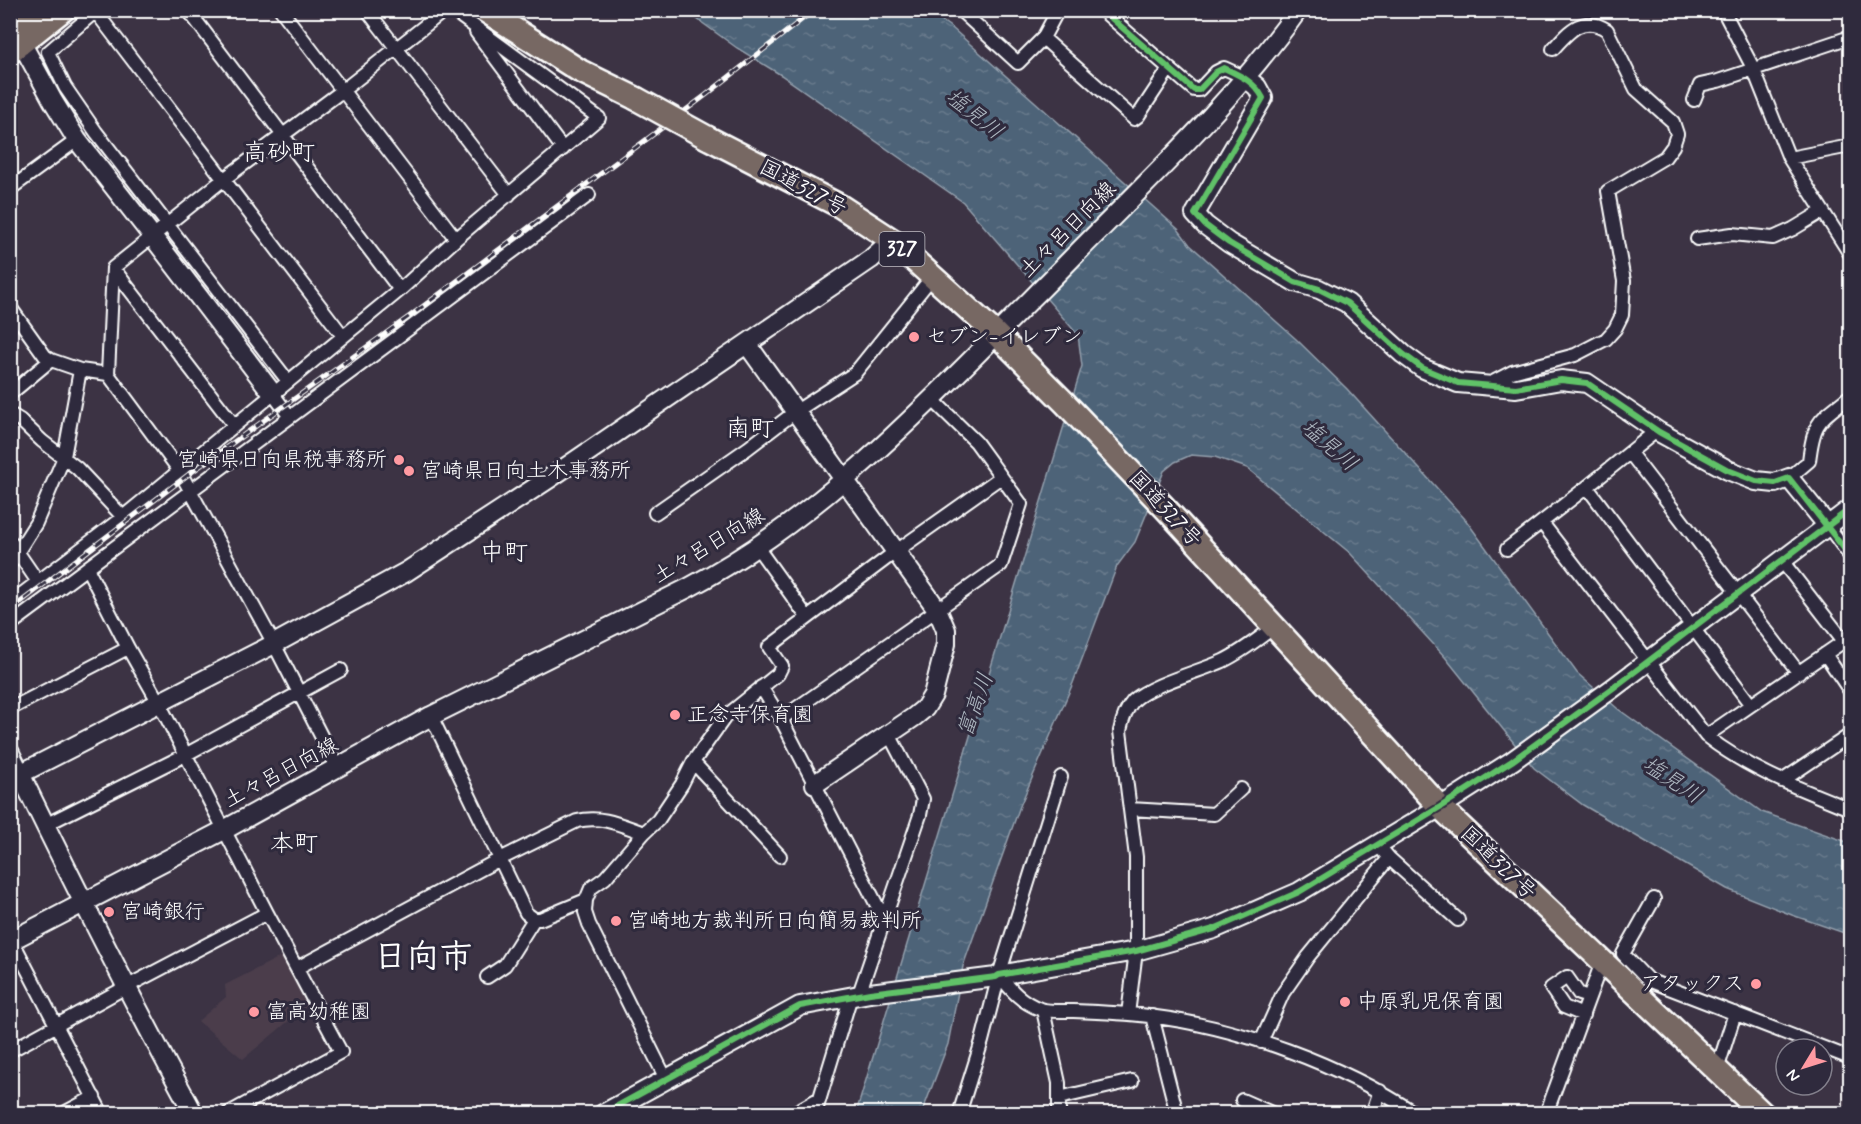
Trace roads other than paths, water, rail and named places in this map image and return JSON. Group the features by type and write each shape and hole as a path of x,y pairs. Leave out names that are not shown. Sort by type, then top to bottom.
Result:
{"highway":[{"path":"13,36 36,10"},
{"path":"13,36 63,10"},
{"name":"国道327号","path":"476,16 840,206 892,240 932,277 1002,329 1065,403 1440,807 1763,1113"}],"street":[{"path":"188,10 400,290"},
{"path":"281,10 456,239"},
{"path":"368,10 509,195"},
{"path":"337,768 274,644 179,470 108,374 113,268 445,10"},
{"path":"10,603 123,517 400,290 456,239 600,118 476,16 452,10"},
{"path":"960,10 1018,63 1043,38 1058,10"},
{"path":"1102,10 1194,90 1199,90 1216,72 1224,68 1246,78 1257,87 1263,98 1195,213 1204,225 1229,243 1295,282 1319,289 1347,303 1403,354 1422,368 1458,383 1516,388 1561,380 1587,383 1655,429 1728,470 1756,481 1775,483 1789,478 1809,461 1812,436 1819,421 1851,396"},
{"name":"土々呂日向線","path":"11,940 224,830 431,716 688,588 722,570 757,547 844,481 932,399 1143,186 1246,78 1273,46 1298,10"},
{"path":"1723,10 1753,68 1789,158 1851,254"},
{"path":"288,381 75,102 48,52 96,11 343,336"},
{"path":"476,16 563,149"},
{"path":"1485,385 1512,372 1575,355 1606,339 1615,329 1622,315 1624,281 1608,191 1665,157 1673,146 1677,134 1673,122 1636,89 1607,30 1590,23 1576,26 1553,49"},
{"path":"13,36 77,140 290,417"},
{"path":"1694,100 1700,85 1851,37"},
{"path":"1043,38 1134,119 1169,69"},
{"path":"10,189 77,140"},
{"path":"1789,158 1851,146"},
{"path":"10,625 590,195"},
{"path":"1697,239 1732,234 1773,238 1823,211"},
{"path":"16,776 274,644 406,572 560,472 871,259 892,240"},
{"path":"113,268 234,425"},
{"path":"655,513 795,412 855,373 932,277"},
{"path":"10,307 45,356 80,370 108,374"},
{"path":"747,344 937,609 946,630 946,644 933,695 925,708 815,784"},
{"path":"10,394 51,360"},
{"path":"10,564 36,523 64,457 80,370"},
{"path":"781,719 1000,565 1021,504 976,442 932,399"},
{"path":"10,414 77,468 123,517"},
{"path":"1507,549 1587,488 1655,432 1655,429"},
{"path":"1630,453 1799,673"},
{"path":"666,1079 589,924 585,912 586,900 591,888 605,878 664,813 693,762 725,717 778,674 782,666 769,647 895,552 1001,477"},
{"path":"1789,478 1851,556"},
{"path":"1587,488 1751,705"},
{"path":"603,1113 800,1006 860,994 997,976 1136,951 1214,929 1384,852 1440,807 1512,761 1613,688 1851,509"},
{"path":"1542,523 1706,736 1724,750 1782,781 1851,809"},
{"path":"10,541 38,582"},
{"path":"757,547 807,617"},
{"path":"1706,736 1847,639 1782,561"},
{"path":"87,568 341,1052 227,1113"},
{"path":"1128,1014 1136,951 1136,857 1120,731 1123,719 1133,702 1145,693 1224,660 1246,648 1274,627"},
{"path":"10,709 128,648"},
{"path":"1825,654 1851,691"},
{"path":"45,825 185,755 341,670"},
{"path":"761,687 781,719 884,919"},
{"path":"431,716 526,913 534,919 540,918 586,900"},
{"path":"815,1113 860,994 920,815 923,799 889,734"},
{"path":"1782,781 1851,735"},
{"path":"10,753 16,776 45,825 126,987 194,1113"},
{"path":"693,762 780,856"},
{"path":"959,1113 982,1041 997,976 1061,777"},
{"path":"1130,809 1214,814 1241,789"},
{"path":"297,968 500,859 577,821 589,818 614,822 644,833"},
{"path":"1384,852 1458,920"},
{"path":"1261,1042 1283,993 1384,852"},
{"path":"1654,899 1623,954 1648,980 1851,1058"},
{"path":"10,1051 267,913"},
{"path":"487,977 505,965 534,919"},
{"path":"11,940 102,1113"},
{"path":"1546,1113 1602,962"},
{"path":"997,976 1014,994 1043,1010 1152,1016 1192,1022 1261,1042 1329,1068 1380,1091 1416,1113"},
{"path":"1583,1015 1564,1007 1551,988 1567,977 1579,994 1589,997"},
{"path":"1043,1010 1059,1083 1059,1113"},
{"path":"1717,1070 1735,1013"},
{"path":"1152,1016 1178,1113"},
{"path":"1059,1098 1132,1081"},
{"path":"1372,1113 1380,1091"},
{"path":"62,1113 94,1097"},
{"path":"792,1113 820,1098"},
{"path":"1242,1100 1274,1113"}],"water":[{"name":"塩見川","path":"686,11 928,11 952,28 1178,229 1190,245 1296,339 1347,389 1465,519 1577,673 1618,709 1762,812 1850,843 1850,935 1727,889 1583,805 1534,768 1445,657 1350,553 1247,468 1215,457 1191,455 1175,462 1164,471 1135,542 1117,566 1073,683 1020,806 963,966 948,1044 922,1113 856,1113 1082,366 1078,335 963,202"}],"railway":[{"path":"10,610 189,474 410,316 706,95 814,10"}],"place":[{"name":"セブン-イレブン","path":"914,337"},
{"name":"宮崎県日向県税事務所","path":"399,460"},
{"name":"宮崎県日向土木事務所","path":"409,471"},
{"name":"正念寺保育園","path":"675,715"},
{"name":"宮崎銀行","path":"109,912"},
{"name":"宮崎地方裁判所日向簡易裁判所","path":"616,921"},
{"name":"アタックス","path":"1756,984"},
{"name":"中原乳児保育園","path":"1345,1002"},
{"name":"富高幼稚園","path":"254,1012"}],"district":[{"name":"高砂町","path":"279,153"},
{"name":"南町","path":"750,429"},
{"name":"中町","path":"504,553"},
{"name":"本町","path":"294,844"},
{"name":"日向市","path":"423,958"}],"water label":[{"name":"富高川","path":"976,705"}]}
